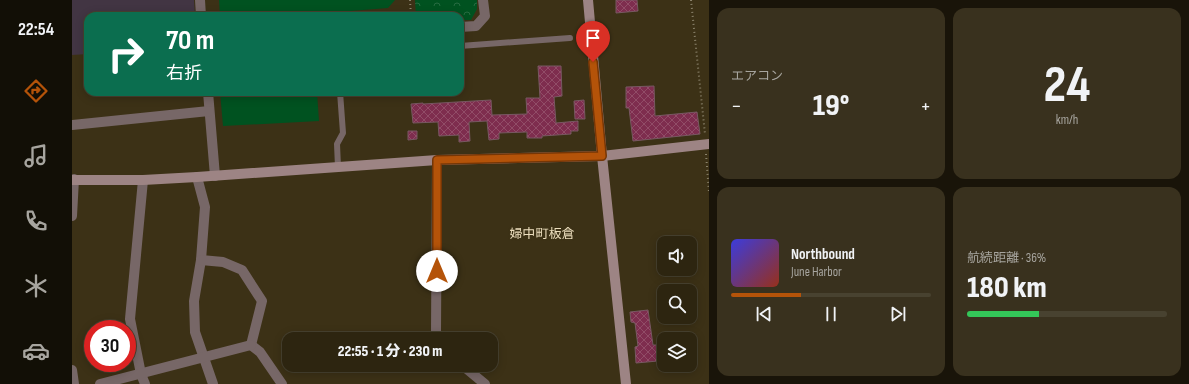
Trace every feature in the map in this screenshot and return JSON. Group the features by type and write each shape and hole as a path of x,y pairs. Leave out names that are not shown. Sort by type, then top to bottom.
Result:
{"street":[{"path":"200,0 201,12"},
{"path":"464,28 476,26 485,16 483,0"},
{"path":"588,0 602,156 626,384"},
{"path":"208,96 215,176"},
{"path":"72,125 209,111"},
{"path":"72,216 73,180 143,180 437,160 602,156 707,144"},
{"path":"436,332 437,160"},
{"path":"197,177 205,207 201,260 194,301 195,332 213,384"},
{"path":"143,180 130,320 141,374 145,384"},
{"path":"201,260 223,262 242,270 262,301 251,345"},
{"path":"100,384 251,345"},
{"path":"251,345 260,352 282,384"},
{"path":"72,370 74,384"},
{"path":"470,372 485,384"}],"lane":[{"path":"464,46 570,38"},
{"path":"338,167 337,144 342,133 340,96"}],"path":[{"path":"410,0 411,12"},
{"path":"691,0 707,144 709,192"}],"shaded area":[{"path":"72,0 194,0 195,12 84,12 84,54 72,55"}],"green space":[{"path":"219,0 395,0 388,8 338,12 220,12"},
{"path":"415,0 477,0 477,9 471,20 464,20 464,12 416,12"},
{"path":"220,96 317,96 319,121 223,126"}],"building":[{"path":"616,0 637,0 638,11 616,13"},
{"path":"538,66 561,66 562,96 554,97 556,123 578,121 578,131 571,131 571,134 542,136 542,138 527,138 527,132 499,133 499,139 489,140 487,121 469,122 470,141 459,142 459,135 439,136 438,122 413,123 411,104 423,103 491,100 492,115 527,114 526,98 540,98"},
{"path":"654,86 655,116 697,112 700,134 633,141 629,108 626,108 626,87"},
{"path":"584,100 585,119 575,119 574,101"},
{"path":"408,131 417,131 417,139 408,140"},
{"path":"648,310 653,345 657,345 657,361 636,363 635,347 638,346 635,323 631,322 630,312"}],"district":[{"name":"婦中町板倉","path":"542,233"}],"route":[{"path":"437,271 437,160 602,156 593,62"}]}
